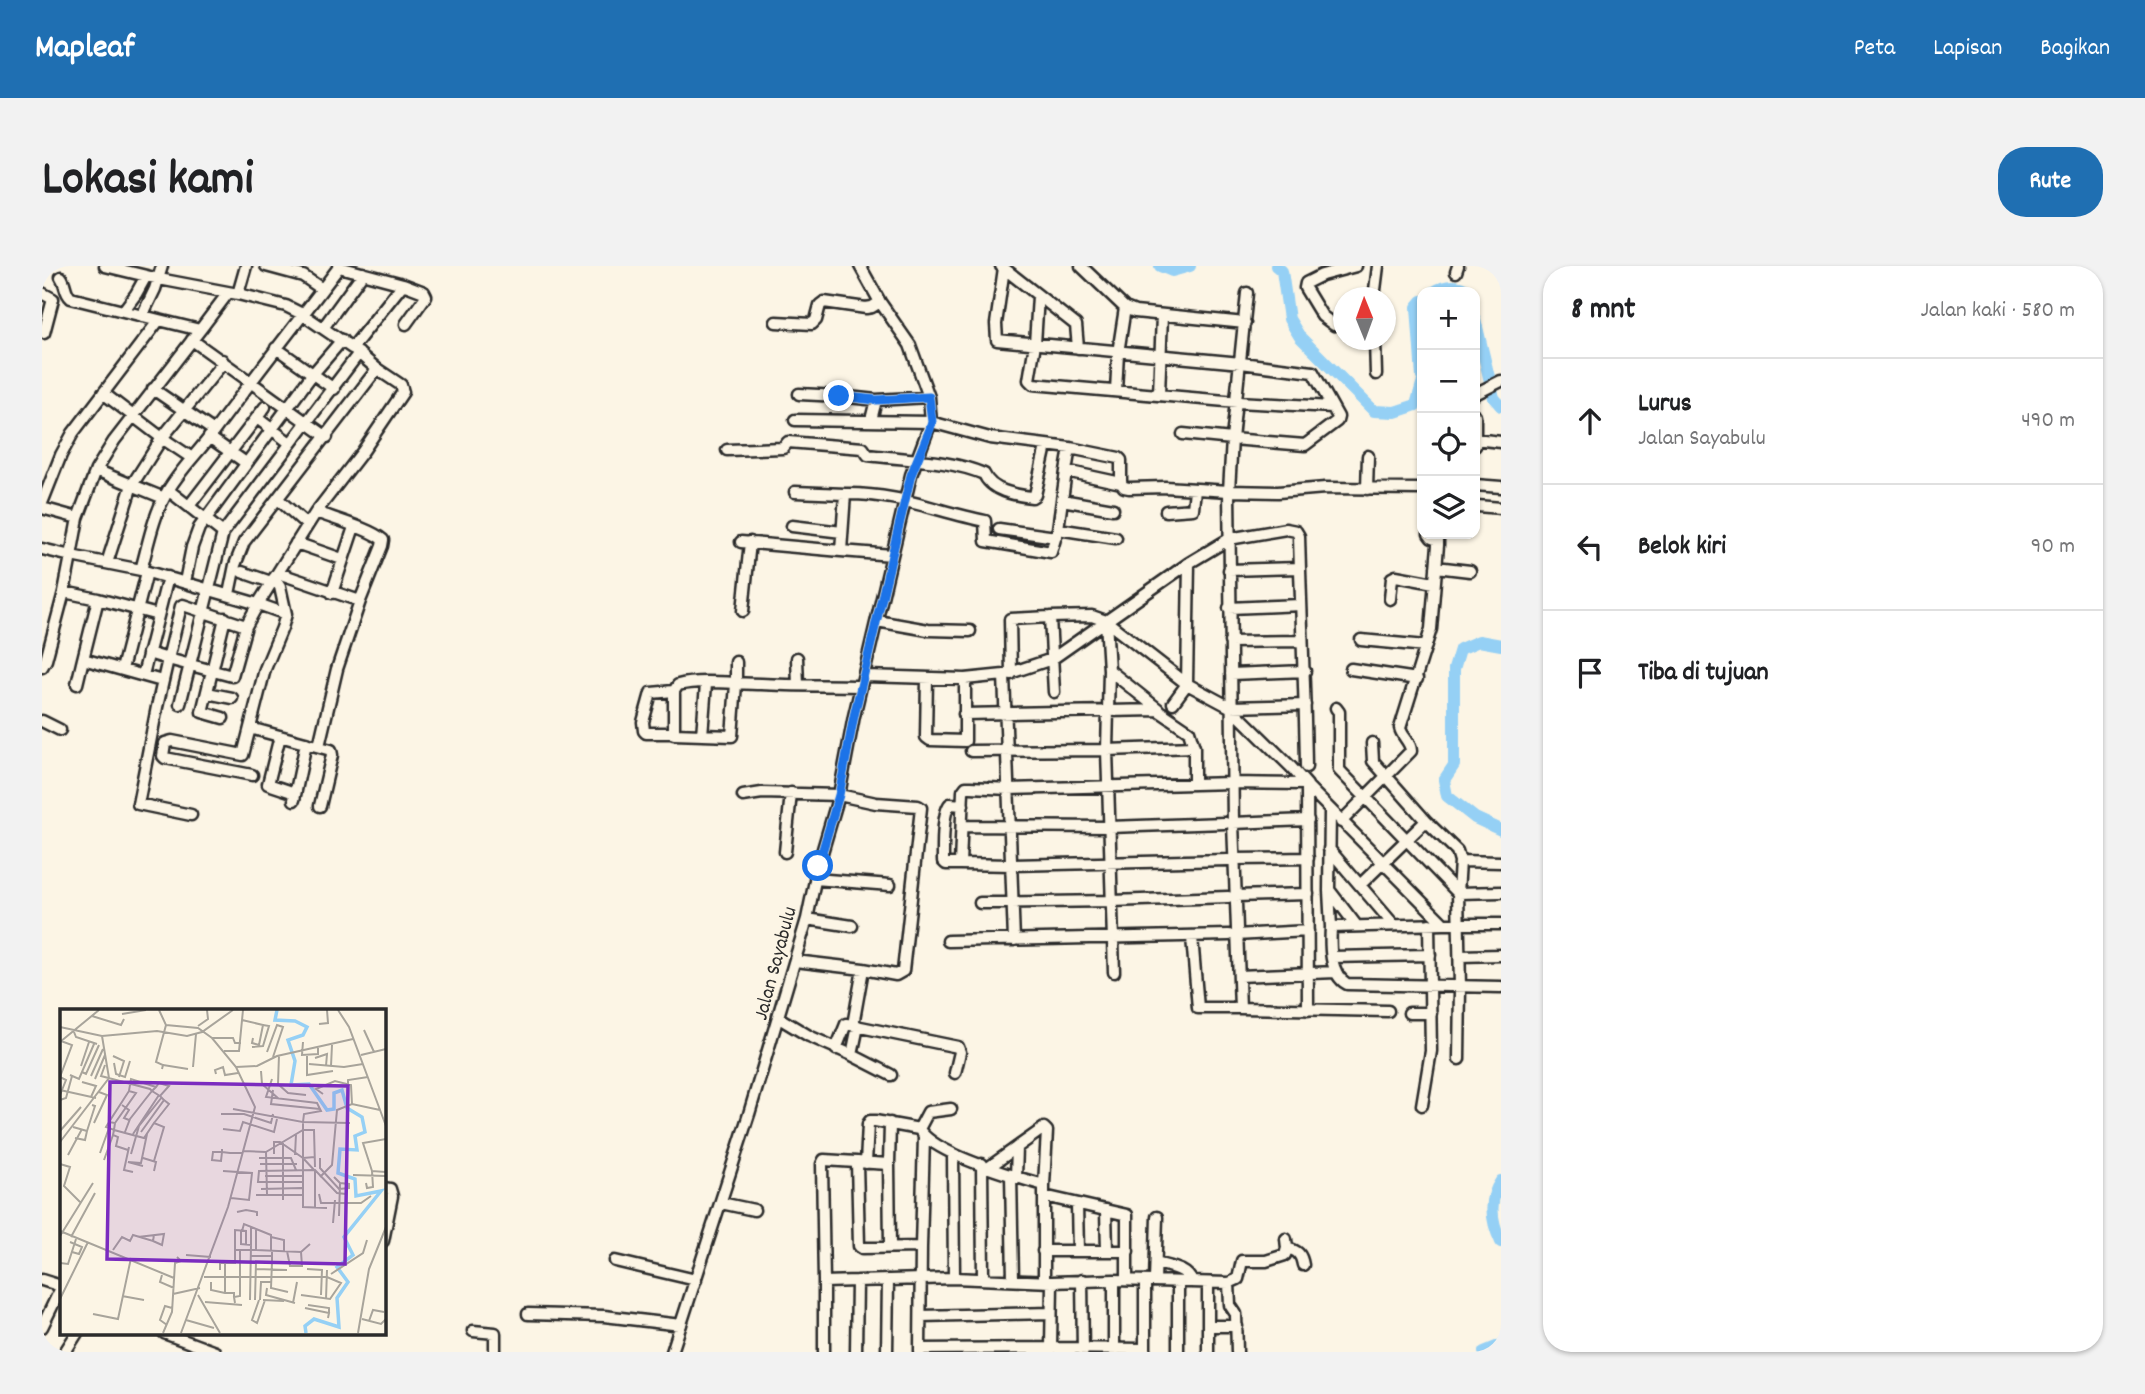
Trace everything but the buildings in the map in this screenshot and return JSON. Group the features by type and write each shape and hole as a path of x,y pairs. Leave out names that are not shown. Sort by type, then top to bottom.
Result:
{"street":[{"path":"105,266 124,268 144,281 157,284 233,293 286,306 356,351 401,385 403,392 307,525 258,604 246,626 232,676 148,653"},
{"path":"141,315 157,284 162,266"},
{"path":"42,667 64,592 78,518 96,470 153,389 233,293 246,266"},
{"path":"266,266 300,270 322,289"},
{"path":"860,266 880,302 910,345 929,397 932,422"},
{"path":"1081,266 1125,308 1135,312 1245,323"},
{"path":"1333,324 1322,316 1305,288 1306,283 1322,275 1356,266"},
{"path":"1375,287 1378,266"},
{"path":"122,668 155,519 166,494 340,267 424,292 426,296 406,324"},
{"path":"1003,267 1076,325 1078,348"},
{"path":"1003,267 996,324 997,340 1311,371 1338,417 1338,421 1305,445 1183,435"},
{"path":"323,328 363,273"},
{"path":"61,277 71,298 200,330"},
{"path":"125,311 144,281"},
{"path":"180,704 223,533 334,389 356,351 403,284"},
{"path":"42,293 53,299 44,333"},
{"path":"1240,1008 1233,935 1229,823 1232,783 1229,491 1247,293"},
{"path":"1038,296 1035,344 1029,380 1033,384 1237,402 1332,407"},
{"path":"776,322 812,324 824,302 872,307 880,302"},
{"path":"1116,391 1118,353 1125,308"},
{"path":"1160,394 1162,315"},
{"path":"78,518 42,505 61,455 83,418 159,320"},
{"path":"192,340 327,436"},
{"path":"185,582 199,528 313,374 342,341"},
{"path":"276,348 334,389"},
{"path":"1375,350 1376,374"},
{"path":"107,563 131,485 162,438 221,365 222,360"},
{"path":"229,594 235,565 244,542 377,369"},
{"path":"1480,392 1501,381"},
{"path":"153,389 246,463"},
{"path":"103,393 192,458"},
{"path":"799,394 876,400 929,397"},
{"path":"871,421 876,400"},
{"path":"189,506 265,407"},
{"path":"257,418 290,443"},
{"path":"795,420 932,422 990,438 1119,457 1121,483"},
{"name":"Jalan Sayabulu","path":"672,1352 779,1018 807,919 815,879 839,795 905,500 915,461 932,422"},
{"path":"1480,440 1501,442"},
{"path":"727,450 783,448 788,442 863,448 868,455 949,464 982,472 992,484 1010,493 1032,497 1036,492 1046,446"},
{"path":"795,492 869,495 905,500 985,521 987,542 1049,553 1057,533 1070,449"},
{"path":"1367,489 1368,456"},
{"path":"96,470 131,485 166,494 189,506 223,533"},
{"path":"1066,471 1121,483 1129,488 1278,492 1325,488 1417,489"},
{"path":"1480,485 1501,487"},
{"path":"1166,511 1193,509 1195,489"},
{"path":"841,551 845,494"},
{"path":"278,499 307,525"},
{"path":"1062,500 1113,509"},
{"path":"1480,506 1501,508"},
{"path":"316,512 364,529 383,540 337,670 319,746"},
{"path":"792,526 842,531"},
{"path":"332,593 354,527"},
{"path":"999,529 1116,538"},
{"path":"673,733 674,691 678,685 683,684 798,685 1008,675 1052,659 1189,563 1229,539 1286,529 1296,531 1299,536 1306,767"},
{"path":"1341,822 1412,748 1400,728 1431,629 1438,540 1435,539"},
{"path":"743,611 746,542 892,555"},
{"path":"296,543 342,559"},
{"path":"42,549 168,577 286,614"},
{"path":"1173,703 1186,684 1189,563"},
{"path":"1436,567 1470,571"},
{"path":"1229,570 1300,568"},
{"path":"242,572 360,601"},
{"path":"1390,599 1392,578 1396,576 1434,583"},
{"path":"143,675 168,577"},
{"path":"252,775 165,758 164,747 168,741 172,741 248,756 250,728 265,669 286,614 281,587 274,578"},
{"path":"64,592 158,615"},
{"path":"77,684 98,599"},
{"path":"1229,608 1301,605"},
{"path":"191,816 138,804 162,681 181,606 246,626"},
{"path":"1014,940 1007,751 1010,619 1092,615 1106,621 1186,684 1230,707 1444,924"},
{"path":"1051,617 1054,691"},
{"path":"223,718 202,712 225,618"},
{"path":"877,621 928,630 970,631"},
{"path":"1106,621 1114,972"},
{"path":"1230,642 1302,640"},
{"path":"1361,640 1426,646"},
{"path":"797,658 798,685"},
{"path":"83,659 162,681"},
{"path":"674,691 651,693 643,722 646,733 732,736 736,662"},
{"path":"1351,669 1417,679"},
{"path":"1109,670 1158,710 1188,729 1194,747 1194,785"},
{"path":"1231,674 1305,671"},
{"path":"927,678 928,739 964,741 965,679"},
{"path":"702,736 705,684"},
{"path":"207,693 232,698"},
{"path":"1230,707 1305,705"},
{"path":"1336,708 1339,712 1339,770 1458,893 1501,892"},
{"path":"964,715 1158,710"},
{"path":"42,721 60,730"},
{"path":"250,728 329,749 332,755 320,806"},
{"path":"280,736 268,784 295,797 306,743"},
{"path":"1372,743 1373,761 1426,821 1457,851 1460,861 1459,1059"},
{"path":"200,764 203,747"},
{"path":"971,751 1194,747"},
{"path":"960,864 963,792 966,788 1232,783 1307,785"},
{"path":"1307,785 1308,1010"},
{"path":"743,796 762,793 839,795 876,803 921,808 903,971 896,975 795,961"},
{"path":"785,852 791,793"},
{"path":"963,805 950,804 946,809 943,843 943,861 946,864 1308,858"},
{"path":"1331,811 1329,891 1332,957 1341,981 1347,984 1501,987"},
{"path":"962,826 1109,827 1308,820"},
{"path":"1360,885 1426,821"},
{"path":"1329,849 1393,924"},
{"path":"1460,861 1501,862"},
{"path":"815,879 890,884"},
{"path":"1329,891 1356,925"},
{"path":"980,903 1308,894"},
{"path":"807,919 852,926"},
{"path":"1422,1105 1430,1062 1429,924"},
{"path":"1331,927 1501,924"},
{"path":"948,941 1192,937 1308,931"},
{"path":"1192,937 1198,1008 1388,1011"},
{"path":"1332,957 1430,955"},
{"path":"1460,956 1501,955"},
{"path":"852,1055 863,969"},
{"path":"1239,976 1336,972"},
{"path":"1409,1013 1431,1013"},
{"path":"779,1018 809,1036 891,1075"},
{"path":"836,1049 844,1025 855,1026 958,1047 960,1052 955,1073"},
{"path":"951,1109 928,1112 921,1133 920,1351 1145,1350 1150,1281 1156,1263 1157,1217"},
{"path":"921,1247 862,1248 858,1243 861,1162 870,1121 890,1123 921,1133 953,1154 1044,1185"},
{"path":"890,1123 890,1247"},
{"path":"985,1166 1045,1128 1043,1251 1051,1313 1051,1350"},
{"path":"1013,1280 1013,1176 1017,1147"},
{"path":"953,1154 954,1278"},
{"path":"824,1352 822,1161 825,1159 889,1164"},
{"path":"983,1278 985,1166"},
{"path":"385,1188 392,1193 385,1230"},
{"path":"1044,1196 1127,1215 1127,1280"},
{"path":"720,1203 754,1210"},
{"path":"1077,1203 1078,1251"},
{"path":"1106,1210 1107,1251"},
{"path":"824,1282 983,1278 1048,1282 1127,1280 1229,1283 1238,1279 1242,1261 1267,1261 1285,1255 1287,1243 1302,1256 1303,1265"},
{"path":"1043,1251 1128,1251"},
{"path":"615,1261 696,1280"},
{"path":"1156,1263 1185,1272 1192,1282"},
{"path":"42,1279 60,1287"},
{"path":"887,1352 888,1280"},
{"path":"1082,1280 1083,1350"},
{"path":"1114,1280 1114,1351"},
{"path":"856,1352 857,1281"},
{"path":"1178,1282 1178,1352"},
{"path":"1208,1283 1208,1352"},
{"path":"1229,1283 1230,1305 1236,1314 1237,1352"},
{"path":"42,1327 60,1289"},
{"path":"920,1316 1051,1313"},
{"path":"527,1314 604,1316 681,1325"},
{"path":"1208,1326 1237,1326"},
{"path":"473,1331 495,1333 495,1352"},
{"path":"65,1352 76,1334"},
{"path":"166,1334 190,1347 215,1352"}],"waterway":[{"path":"1160,266 1172,271 1190,266"},
{"path":"1276,266 1282,271 1289,319 1300,337 1374,411 1395,412 1416,405 1417,402"},
{"path":"1448,287 1456,287"},
{"path":"1480,340 1494,398 1501,406"},
{"path":"1501,645 1479,641 1460,649 1454,669 1454,765 1444,780 1447,796 1475,818 1501,830"},
{"path":"1501,1181 1494,1196 1492,1211 1501,1242"},
{"path":"1484,1352 1501,1345"}],"route":[{"path":"818,866 839,795 854,716 913,466 932,422 929,397 876,400 839,396"}]}
